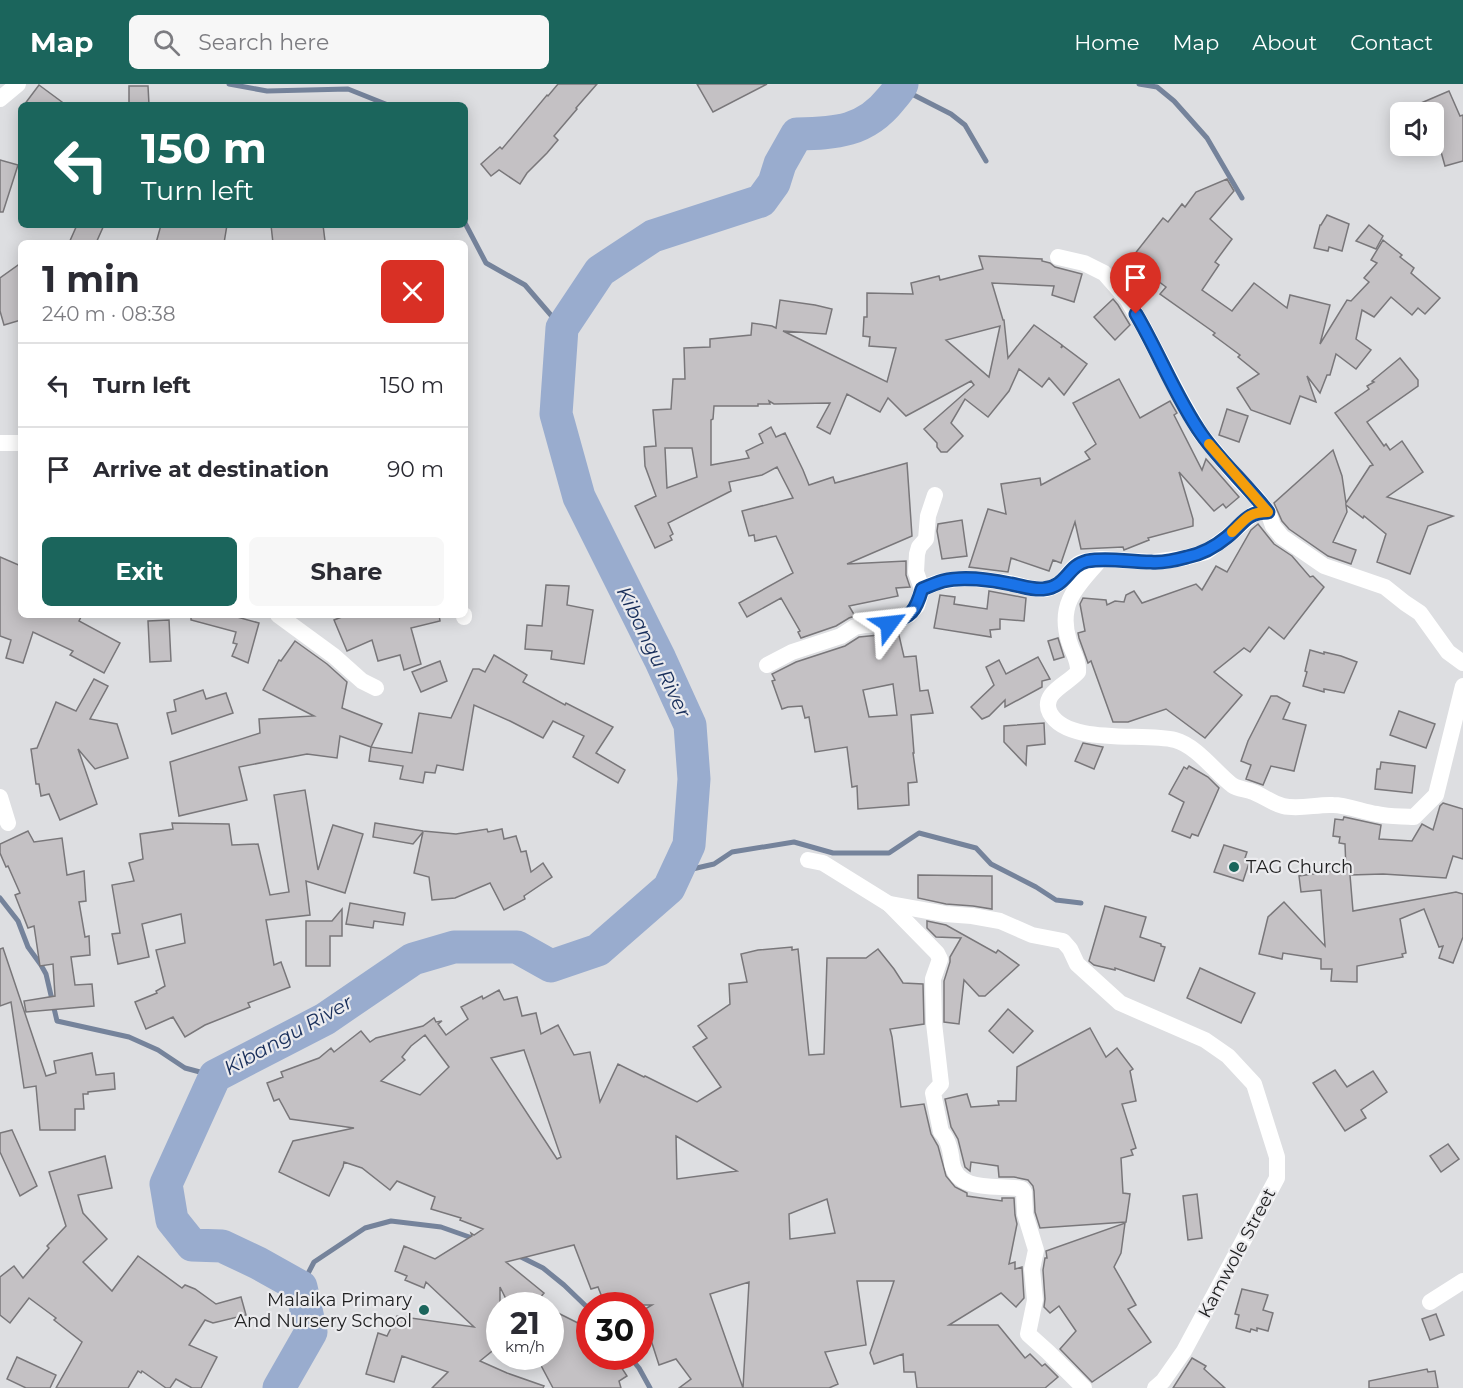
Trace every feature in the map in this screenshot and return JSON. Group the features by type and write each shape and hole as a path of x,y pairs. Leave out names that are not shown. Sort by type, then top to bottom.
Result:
{"street":[{"path":"0,99 18,84"},
{"path":"1059,257 1084,263 1104,273 1127,299 1201,434 1268,512 1277,532 1324,566 1385,587 1420,613 1448,652 1463,663"},
{"path":"0,442 18,444"},
{"path":"767,665 792,652 841,636 855,627 865,624 889,624 909,615 917,606 922,589 916,572 917,554 926,538 928,516 935,495"},
{"path":"922,589 942,581 956,579 1009,583 1032,589 1055,587 1083,562 1101,559 1153,562 1184,558 1206,552 1252,515 1257,512 1268,512"},
{"path":"1101,559 1074,590 1065,611 1065,626 1076,658 1078,672 1049,696 1048,705 1051,714 1058,722 1070,729 1095,735 1152,737 1177,741 1194,751 1235,787 1252,791 1283,806 1334,805 1381,815 1414,817 1436,795 1463,686"},
{"path":"282,618 334,656 362,681 376,688"},
{"path":"0,797 8,823"},
{"name":"Kamwole Street","path":"808,860 823,863 889,904 1000,921 1032,935 1063,941 1070,949 1077,964 1120,1003 1205,1040 1228,1056 1254,1084 1277,1157 1277,1178 1184,1351 1163,1381 1155,1388"},
{"path":"889,904 937,953 940,959 933,979 934,1023 940,1084 933,1093 941,1132 946,1137 953,1170 965,1182 974,1185 1022,1189 1024,1192 1025,1214 1036,1250 1032,1269 1035,1300 1028,1334 1084,1388"},
{"path":"1430,1302 1463,1281"}],"building":[{"path":"558,84 597,84 554,136 558,140 527,173 520,184 499,170 491,176 481,164 500,147 502,149"},
{"path":"697,84 767,84 713,112"},
{"path":"39,85 62,102 26,102"},
{"path":"129,86 148,86 149,102 129,102"},
{"path":"1449,91 1460,116 1463,115 1463,161 1445,166 1442,156 1444,156 1444,102 1423,102"},
{"path":"0,160 18,165 3,212 0,212"},
{"path":"1227,179 1234,191 1210,219 1232,239 1215,262 1219,265 1202,290 1232,311 1254,283 1287,308 1290,295 1330,305 1320,344 1347,300 1351,301 1369,282 1364,278 1377,263 1371,260 1383,240 1414,268 1411,273 1440,298 1425,314 1418,308 1412,315 1391,297 1374,317 1362,310 1356,339 1371,350 1356,369 1336,354 1330,375 1327,375 1320,393 1307,376 1316,402 1300,396 1290,424 1251,410 1237,388 1259,374 1238,357 1240,355 1213,335 1215,333 1160,294 1166,287 1130,260 1163,218 1168,222 1182,204 1185,207 1196,192"},
{"path":"1327,215 1349,224 1342,251 1329,247 1328,251 1314,248 1320,225"},
{"path":"1369,225 1383,236 1376,249 1356,241"},
{"path":"76,228 103,228 97,240 70,240"},
{"path":"160,228 226,228 224,240 157,240"},
{"path":"271,228 323,228 325,240 273,240"},
{"path":"979,256 1042,259 1055,267 1082,274 1074,302 1052,295 1054,286 992,283 1004,320 1008,358 1034,325 1062,345 1061,348 1063,346 1087,364 1064,395 1049,378 1042,387 1019,369 1009,391 988,417 965,399 951,423 963,436 947,452 941,452 937,443 924,429 974,385 971,381 906,416 888,398 880,412 847,394 830,434 817,427 830,403 774,404 769,401 770,404 758,404 758,406 714,406 711,420 711,465 749,458 746,451 763,443 759,434 771,427 776,437 785,433 809,485 833,477 835,483 907,463 912,536 847,564 906,561 906,575 910,587 896,588 898,596 849,606 855,616 836,626 801,638 798,632 800,631 781,598 747,617 739,603 793,573 776,536 755,541 754,535 749,536 742,511 793,498 777,467 762,475 729,482 731,491 668,523 673,534 670,536 672,540 655,548 635,506 656,496 645,466 644,447 656,446 653,410 671,409 673,379 685,379 684,348 710,347 710,339 751,335 752,323 776,328 780,300 815,305 832,309 826,334 783,331 887,382 896,348 869,346 870,337 863,336 864,317 867,317 867,293 913,294 911,283 939,276 940,280 983,269","holes":["1000,326 989,377 946,340","665,448 692,448 697,477 667,488"]},
{"path":"18,265 18,321 4,325 0,311 0,278"},
{"path":"1113,299 1130,325 1115,340 1094,317"},
{"path":"1400,358 1418,380 1418,386 1367,422 1384,446 1386,444 1390,450 1402,441 1423,472 1387,497 1453,516 1428,526 1410,574 1377,562 1386,534 1346,505 1347,512 1333,542 1356,550 1351,564 1328,556 1289,529 1282,521 1274,503 1333,450 1342,476 1346,503 1370,466 1373,465 1335,413 1369,389 1367,386 1374,382 1372,381"},
{"path":"1119,379 1140,418 1170,401 1177,413 1174,415 1202,470 1206,459 1239,497 1226,508 1223,504 1214,511 1179,472 1193,526 1148,538 1149,540 1124,550 1123,547 1081,549 1075,522 1061,563 1053,560 1049,571 1011,558 1008,572 969,567 988,509 1006,514 1001,484 1040,478 1041,485 1090,459 1085,452 1096,444 1073,403"},
{"path":"1227,409 1248,416 1239,442 1219,435"},
{"path":"962,520 967,556 942,559 938,524"},
{"path":"1258,524 1274,544 1292,556 1310,577 1313,576 1324,587 1284,639 1269,627 1250,652 1244,648 1214,672 1242,695 1205,738 1166,709 1128,722 1113,722 1091,661 1088,663 1079,638 1078,633 1085,631 1080,604 1083,598 1106,600 1107,605 1115,601 1124,602 1126,595 1134,591 1142,603 1196,584 1202,590 1216,566 1227,572 1251,530"},
{"path":"0,557 18,565 18,618 80,618 79,621 120,643 104,673 70,655 73,651 33,632 23,663 6,658 11,640 0,636"},
{"path":"546,585 569,586 567,605 593,610 584,664 551,659 552,651 525,649 527,625 542,626"},
{"path":"989,591 1026,598 1024,621 1000,619 1000,629 990,630 991,637 934,628 940,595 955,597 954,604 987,609"},
{"path":"191,618 241,618 259,623 248,663 232,656 237,644 233,643 236,632 191,620"},
{"path":"339,618 440,618 440,621 411,628 421,664 404,670 400,655 378,661 372,640 347,651 334,620"},
{"path":"169,620 171,661 150,662 148,621"},
{"path":"898,631 904,657 916,656 920,691 928,690 933,713 911,715 917,782 908,783 909,805 858,809 857,786 852,787 847,747 815,752 809,717 805,718 802,706 782,709 772,681 775,680 772,674 796,662 845,646 859,637","holes":["893,684 897,715 869,717 863,690"]},
{"path":"1058,638 1064,657 1054,660 1048,641"},
{"path":"295,641 347,682 342,708 382,724 371,747 340,736 337,758 307,754 239,767 247,800 179,816 170,762 260,733 259,719 314,716 263,690 279,660 281,661"},
{"path":"1310,650 1341,656 1357,662 1344,693 1324,689 1324,692 1303,686"},
{"path":"494,655 527,675 523,682 613,727 596,753 625,770 618,783 573,757 584,736 553,721 543,738 474,705 463,770 437,765 435,773 425,772 423,783 400,779 403,766 369,761 371,747 412,753 419,713 451,718 473,669 485,672"},
{"path":"1038,657 1050,679 1042,681 1042,687 1005,707 1005,700 989,716 982,719 971,707 994,685 986,667 999,660 1006,674"},
{"path":"440,661 447,681 421,692 412,672"},
{"path":"94,679 108,686 90,719 117,724 128,758 95,769 78,749 97,804 60,820 49,794 41,796 39,784 36,784 31,749 37,748 56,702 76,711"},
{"path":"203,690 206,699 226,693 233,713 172,734 167,713 176,711 174,700"},
{"path":"1271,696 1277,696 1290,703 1283,719 1306,725 1294,771 1271,766 1263,785 1246,779 1251,765 1241,761 1248,741"},
{"path":"1399,711 1435,724 1426,748 1390,735"},
{"path":"1044,723 1045,744 1027,746 1026,765 1004,742 1004,726"},
{"path":"1083,743 1103,747 1094,769 1075,761"},
{"path":"1381,762 1415,766 1412,793 1375,789 1377,769 1380,769"},
{"path":"1189,766 1208,777 1219,788 1198,836 1192,834 1190,838 1172,831 1184,802 1169,794 1184,767 1187,769"},
{"path":"305,790 318,870 333,825 363,834 345,893 306,881 310,915 266,920 274,965 281,962 290,987 248,1003 250,1007 205,1025 185,1037 173,1017 146,1029 135,1002 157,993 156,991 165,986 156,950 185,943 181,914 142,924 149,957 118,964 112,934 120,933 112,885 134,881 129,863 143,859 140,834 173,829 172,823 229,824 232,845 258,844 270,895 289,892 274,795"},
{"path":"1443,803 1463,809 1463,859 1453,856 1446,878 1383,874 1350,875 1353,911 1456,892 1463,894 1463,937 1453,963 1439,958 1443,946 1439,947 1424,909 1400,919 1406,953 1402,954 1403,957 1357,966 1357,982 1331,981 1332,969 1321,969 1321,959 1283,953 1282,959 1259,954 1268,917 1284,902 1325,946 1321,890 1301,892 1299,876 1346,869 1345,844 1339,843 1340,837 1333,836 1335,819 1343,820 1344,817 1381,825 1379,839 1412,841 1422,824 1433,830"},
{"path":"375,823 456,834 502,829 504,839 516,836 521,852 526,851 531,872 543,863 552,877 524,896 525,899 504,910 490,883 455,898 432,900 429,877 414,873 423,832 413,844 373,837"},
{"path":"28,831 34,842 62,838 67,875 84,871 86,901 79,902 85,937 89,936 90,955 71,957 75,985 92,984 94,1006 26,1012 24,1001 55,996 53,964 40,966 34,926 28,928 15,895 20,893 0,853 0,844"},
{"path":"1224,845 1247,852 1245,858 1250,860 1243,881 1214,872"},
{"path":"918,875 992,876 992,909 946,904 918,898"},
{"path":"350,903 405,913 403,925 374,921 373,928 346,924"},
{"path":"1105,906 1146,917 1140,937 1165,947 1154,981 1115,968 1115,970 1094,965 1089,961"},
{"path":"342,909 342,936 330,936 330,966 306,966 306,921 332,921"},
{"path":"927,921 946,925 996,953 998,950 1019,965 985,996 979,996 964,980 959,1024 944,1022 944,981 950,957 961,938 936,937 927,928"},
{"path":"792,947 792,950 798,949 809,1055 824,1054 827,958 866,958 878,949 903,983 923,984 924,1024 890,1029 901,1107 924,1104 931,1134 938,1146 946,1176 955,1187 967,1193 967,1196 1002,1201 1002,1198 1014,1198 1017,1224 1009,1264 1015,1262 1015,1269 1022,1267 1024,1298 1016,1307 1001,1293 949,1325 998,1325 1025,1358 1030,1354 1058,1377 1045,1388 917,1388 915,1372 904,1372 903,1354 874,1364 870,1353 894,1281 857,1281 866,1345 825,1352 838,1384 829,1388 743,1388 679,1388 691,1379 676,1359 659,1365 654,1349 654,1292 600,1292 598,1287 591,1289 574,1245 506,1262 543,1292 502,1292 500,1287 500,1292 486,1292 486,1356 480,1361 486,1364 486,1370 500,1370 544,1386 543,1388 432,1388 448,1372 402,1356 394,1382 366,1374 378,1333 387,1336 397,1316 474,1327 426,1282 424,1288 405,1280 407,1276 395,1271 404,1246 435,1259 472,1236 471,1233 474,1235 483,1229 460,1220 461,1218 431,1209 435,1197 397,1181 390,1190 362,1168 344,1162 329,1196 279,1172 293,1141 354,1128 290,1119 279,1099 274,1101 267,1083 283,1077 281,1072 319,1058 331,1048 334,1052 361,1031 370,1042 376,1038 423,1026 434,1018 436,1022 442,1021 438,1024 446,1035 468,1019 461,1007 499,990 504,1000 517,997 522,1016 536,1013 541,1034 558,1025 574,1055 590,1052 600,1102 618,1064 697,1102 721,1087 693,1047 707,1038 698,1026 730,1004 729,984 747,982 741,954","holes":["425,1035 449,1067 420,1095 381,1081 405,1060 402,1057","524,1050 561,1157 557,1159 491,1058","676,1136 737,1171 677,1179","827,1199 835,1233 790,1239 789,1214","749,1282 743,1388 710,1294"]},
{"path":"3,948 46,1076 56,1073 54,1061 92,1053 96,1075 114,1073 115,1089 83,1094 84,1109 75,1109 75,1130 40,1130 36,1086 24,1088 11,1002 0,1006 0,949"},
{"path":"1200,968 1255,993 1241,1023 1187,998"},
{"path":"1008,1009 1033,1031 1013,1053 989,1031"},
{"path":"1090,1028 1106,1057 1117,1048 1133,1069 1130,1071 1136,1101 1122,1104 1136,1148 1131,1150 1133,1155 1121,1158 1123,1193 1130,1194 1126,1222 1040,1228 1035,1212 1033,1186 1028,1180 999,1177 998,1166 971,1162 970,1171 965,1167 958,1139 951,1127 945,1099 967,1094 971,1107 999,1105 998,1101 1016,1101 1017,1067"},
{"path":"1335,1070 1347,1087 1373,1071 1387,1092 1361,1110 1366,1118 1345,1131 1313,1083"},
{"path":"12,1130 37,1186 20,1196 0,1152 0,1133"},
{"path":"1448,1144 1459,1159 1441,1172 1430,1156"},
{"path":"105,1156 112,1188 78,1195 83,1213 107,1239 83,1262 112,1291 138,1256 182,1288 185,1285 195,1289 216,1304 241,1297 246,1315 213,1323 205,1320 189,1345 217,1357 201,1388 192,1388 176,1379 170,1388 166,1388 142,1371 141,1373 138,1371 128,1388 56,1388 82,1342 54,1320 56,1318 29,1298 10,1323 0,1315 0,1277 14,1266 23,1278 49,1248 47,1246 66,1226 49,1172"},
{"path":"1197,1194 1202,1238 1188,1240 1183,1196"},
{"path":"1125,1223 1121,1253 1114,1267 1136,1305 1128,1309 1151,1342 1092,1382 1060,1349 1076,1331 1059,1306 1050,1313 1044,1307 1043,1270 1045,1258 1047,1258 1046,1251"},
{"path":"1242,1289 1268,1295 1263,1310 1273,1313 1268,1331 1257,1328 1257,1331 1251,1329 1250,1332 1236,1328 1239,1315 1235,1314"},
{"path":"1436,1314 1444,1335 1430,1340 1422,1319"},
{"path":"564,1316 576,1322 576,1370 623,1370 627,1376 619,1381 621,1388 553,1388 543,1370 564,1370"},
{"path":"17,1357 56,1375 50,1388 26,1388 7,1379"},
{"path":"1192,1358 1206,1366 1204,1369 1225,1388 1173,1388"},
{"path":"1427,1369 1428,1372 1435,1371 1438,1388 1369,1388 1369,1381"}],"waterway":[{"path":"229,84 267,91 348,89 380,102"},
{"name":"Kibangu River","path":"279,1388 311,1332 301,1287 222,1246 192,1245 172,1220 166,1184 215,1076 325,1019 413,959 454,947 517,947 551,966 598,950 669,888 689,845 694,779 690,725 660,659 579,497 556,414 562,328 600,271 653,236 761,201 774,183 780,164 797,134 837,131 860,124 881,110 902,84"},
{"path":"1139,84 1157,87 1174,101 1207,138 1242,198"},
{"path":"900,88 951,114 965,125 986,161"},
{"path":"468,228 486,263 525,285 562,328"},
{"path":"675,873 714,864 732,852 794,842 833,853 889,853 919,833 976,848 991,864 1056,900 1081,903"},
{"path":"0,898 18,921 28,947 46,974 57,1021 129,1037 158,1050 185,1068 215,1076"},
{"path":"301,1287 314,1262 365,1228 391,1221 441,1227 475,1239"},
{"path":"517,1255 543,1268 576,1297"},
{"path":"640,1370 650,1388"}],"slow traffic":[{"path":"1209,444 1268,512 1257,512 1232,532"}],"place":[{"name":"TAG Church","path":"1234,867"},
{"name":"Malaika Primary And Nursery School","path":"424,1310"}],"route":[{"path":"889,624 909,615 917,606 922,589 942,581 975,579 1009,583 1032,589 1055,587 1083,562 1101,559 1153,562 1184,558 1206,552 1247,518 1257,512 1268,512 1201,434 1136,314"}]}
